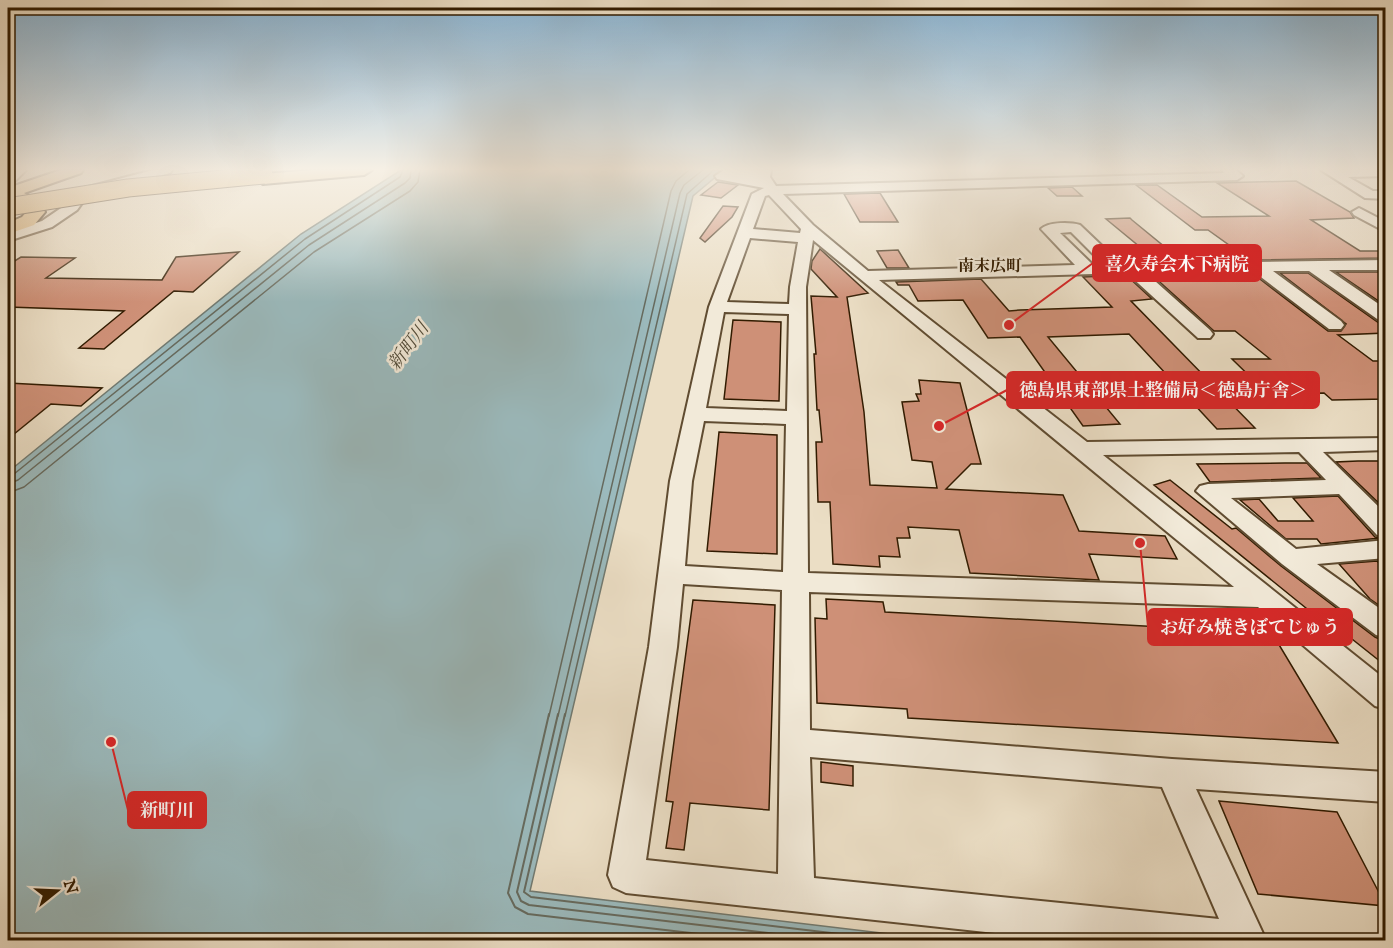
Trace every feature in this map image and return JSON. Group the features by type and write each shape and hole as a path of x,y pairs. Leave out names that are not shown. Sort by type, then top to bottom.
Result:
{"main road":[{"path":"8,229 28,221 34,214"}],"street":[{"path":"8,237 47,224 63,214"},
{"path":"751,214 717,307 681,481 663,647 626,874 1240,940"},
{"path":"793,214 807,233 1082,449 1386,697"},
{"path":"1372,217 1386,228"},
{"path":"1088,269 1048,229 1075,228 1204,334"},
{"path":"743,233 807,233"},
{"path":"796,894 794,742 797,309 798,287 807,233"},
{"path":"864,276 1124,268 1386,265"},
{"path":"1312,266 1386,317"},
{"path":"1257,267 1335,325"},
{"path":"717,307 797,309"},
{"path":"695,414 796,418"},
{"path":"1304,445 1386,529"},
{"path":"1082,449 1384,446"},
{"path":"1344,487 1209,491 1291,558 1386,628"},
{"path":"1291,558 1386,549"},
{"path":"670,574 795,582 1264,598"},
{"path":"794,742 1172,773 1386,787"},
{"path":"1172,773 1247,940"}],"water":[{"path":"332,214 689,214 530,891 940,940 8,940 8,472 301,234"}],"building":[{"path":"717,214 734,214 705,242 700,238"},
{"path":"856,214 893,214 898,222 860,222"},
{"path":"1174,214 1198,214 1202,217 1269,216 1266,214 1351,214 1354,218 1311,220 1360,251 1378,251 1386,258 1250,260 1208,230 1195,230"},
{"path":"1130,218 1182,261 1157,261 1106,219"},
{"path":"820,249 868,293 847,297 864,412 870,485 937,488 932,462 912,460 902,402 919,401 916,394 921,394 919,380 960,383 981,464 971,464 946,489 1063,495 1079,531 1165,536 1177,559 1089,554 1099,580 970,573 959,530 908,527 910,538 897,538 900,557 879,556 880,567 833,564 830,502 818,502 816,442 822,442 819,410 817,410 814,354 816,354 811,296 837,297 811,269 812,261"},
{"path":"898,250 909,268 887,268 877,251"},
{"path":"239,252 193,292 174,291 104,349 79,348 124,311 8,307 8,265 21,257 75,258 46,278 162,280 176,257"},
{"path":"1336,272 1386,272 1386,306"},
{"path":"1244,273 1252,273 1328,331 1341,331 1346,324 1280,273 1308,273 1379,323 1386,324 1386,333 1338,335 1373,361 1386,361 1386,399 1332,400 1324,393 1268,394 1232,359 1270,359 1235,331 1214,331 1152,275 1199,274 1206,280 1248,279"},
{"path":"1126,275 1152,299 1131,301 1255,428 1217,429 1129,334 1048,337 1120,424 1083,426 1020,337 988,338 963,300 918,301 909,285 898,285 896,282 981,279 1009,311 1112,307 1083,277"},
{"path":"733,320 781,322 779,401 724,399"},
{"path":"8,383 102,388 81,406 51,404 8,439"},
{"path":"719,432 777,435 777,554 707,551"},
{"path":"1386,461 1386,510 1336,462"},
{"path":"1307,463 1321,478 1210,482 1197,464"},
{"path":"1170,480 1232,529 1236,528 1281,566 1375,637 1386,642 1386,666 1328,620 1322,621 1154,485"},
{"path":"1338,496 1375,537 1380,538 1321,544 1317,539 1286,539 1240,500 1259,499 1278,521 1313,521 1293,498"},
{"path":"1377,561 1386,570 1386,610 1370,599 1339,564"},
{"path":"826,599 883,602 885,612 1272,633 1338,743 908,718 907,709 817,703 815,618 827,619"},
{"path":"693,600 775,605 769,810 690,803 684,850 666,848 673,802 666,801"},
{"path":"821,762 853,766 853,786 821,782"},
{"path":"1219,801 1337,812 1386,906 1258,894"}],"place":[{"name":"喜久寿会木下病院","path":"1009,325"},
{"name":"徳島県東部県土整備局＜徳島庁舎＞","path":"939,426"},
{"name":"お好み焼きぼてじゅう","path":"1140,543"},
{"name":"新町川","path":"111,742"}],"district":[{"name":"南末広町","path":"990,265"}]}
